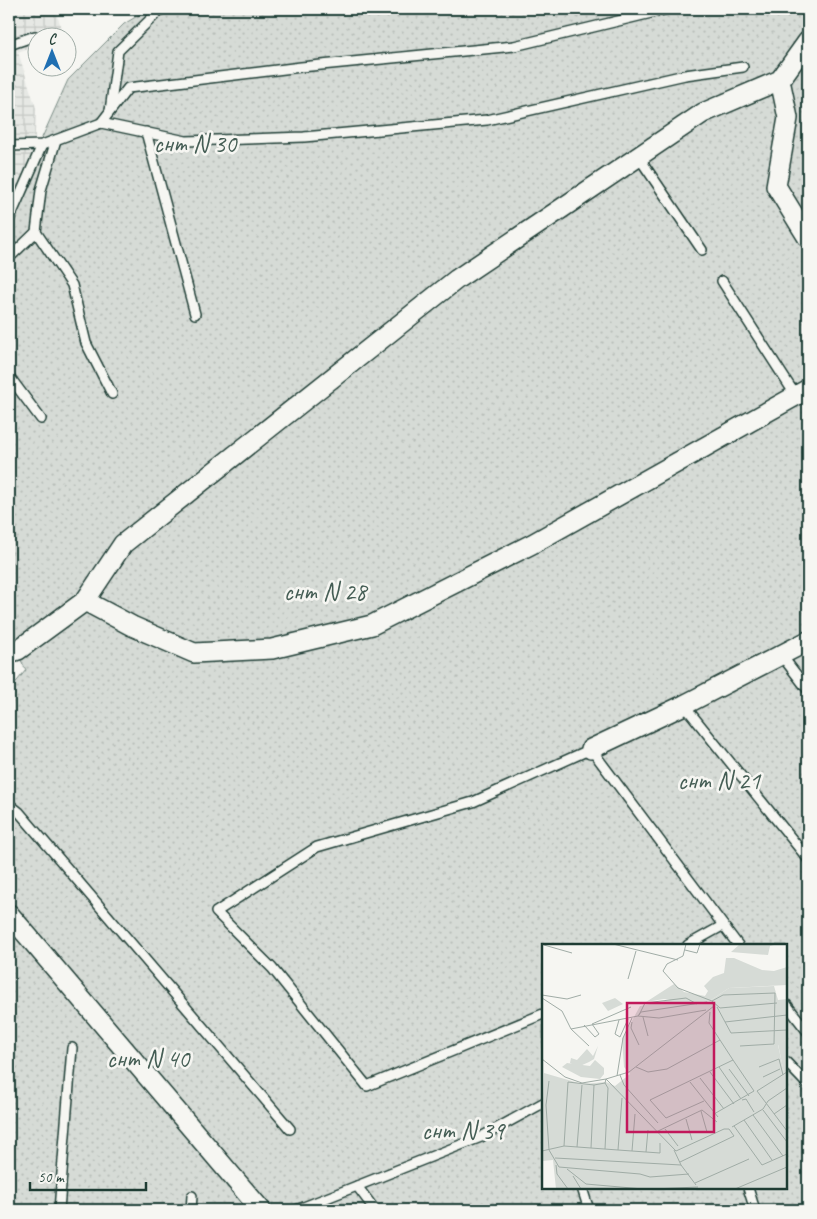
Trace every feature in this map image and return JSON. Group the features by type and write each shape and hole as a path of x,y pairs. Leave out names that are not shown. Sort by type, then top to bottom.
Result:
{"street":[{"path":"9,653 18,650 85,601 123,544 457,279 703,113 780,80 808,41"},
{"path":"780,80 788,118 776,186 808,238"},
{"path":"85,601 132,626 194,653 272,650 372,625 532,544 802,393"},
{"path":"591,748 684,705 808,641"},
{"path":"9,914 261,1210"}],"lane":[{"path":"110,112 118,52 161,9"},
{"path":"9,146 42,145 101,123 128,88 301,67 514,46 663,9"},
{"path":"9,45 28,38"},
{"path":"101,123 186,141 304,137 486,120 685,76 742,67"},
{"path":"146,132 195,314"},
{"path":"9,258 36,232 41,190 56,140"},
{"path":"9,220 42,145"},
{"path":"638,156 702,250"},
{"path":"36,232 72,285 86,343 112,394"},
{"path":"722,281 802,393"},
{"path":"9,376 41,420"},
{"path":"782,656 808,690"},
{"path":"684,705 808,859"},
{"path":"542,1014 367,1086 272,968 216,912 317,847 473,802 591,748 737,944"},
{"path":"9,804 38,834 290,1129"},
{"path":"690,944 722,926"},
{"path":"787,1005 808,1032"},
{"path":"59,1210 72,1048"},
{"path":"787,1063 808,1085"},
{"path":"296,1210 480,1137 542,1104"},
{"path":"357,1186 375,1210"},
{"path":"582,1189 589,1210"},
{"path":"748,1189 755,1210"},
{"path":"191,1210 192,1196"}],"shaded area":[{"path":"19,9 54,9 62,28 28,28 28,48 18,52 36,108 34,155 9,211 9,12"}],"green space":[{"name":"снт N 28","path":"149,9 808,9 808,1210 9,1210 9,691 26,670 9,637 9,211 68,80 70,78 78,78 78,70 124,24"}],"park label":[{"name":"снт N 30","path":"195,143"},
{"name":"снт N 21","path":"719,780"},
{"name":"снт N 40","path":"148,1058"},
{"name":"снт N 39","path":"463,1130"}]}
